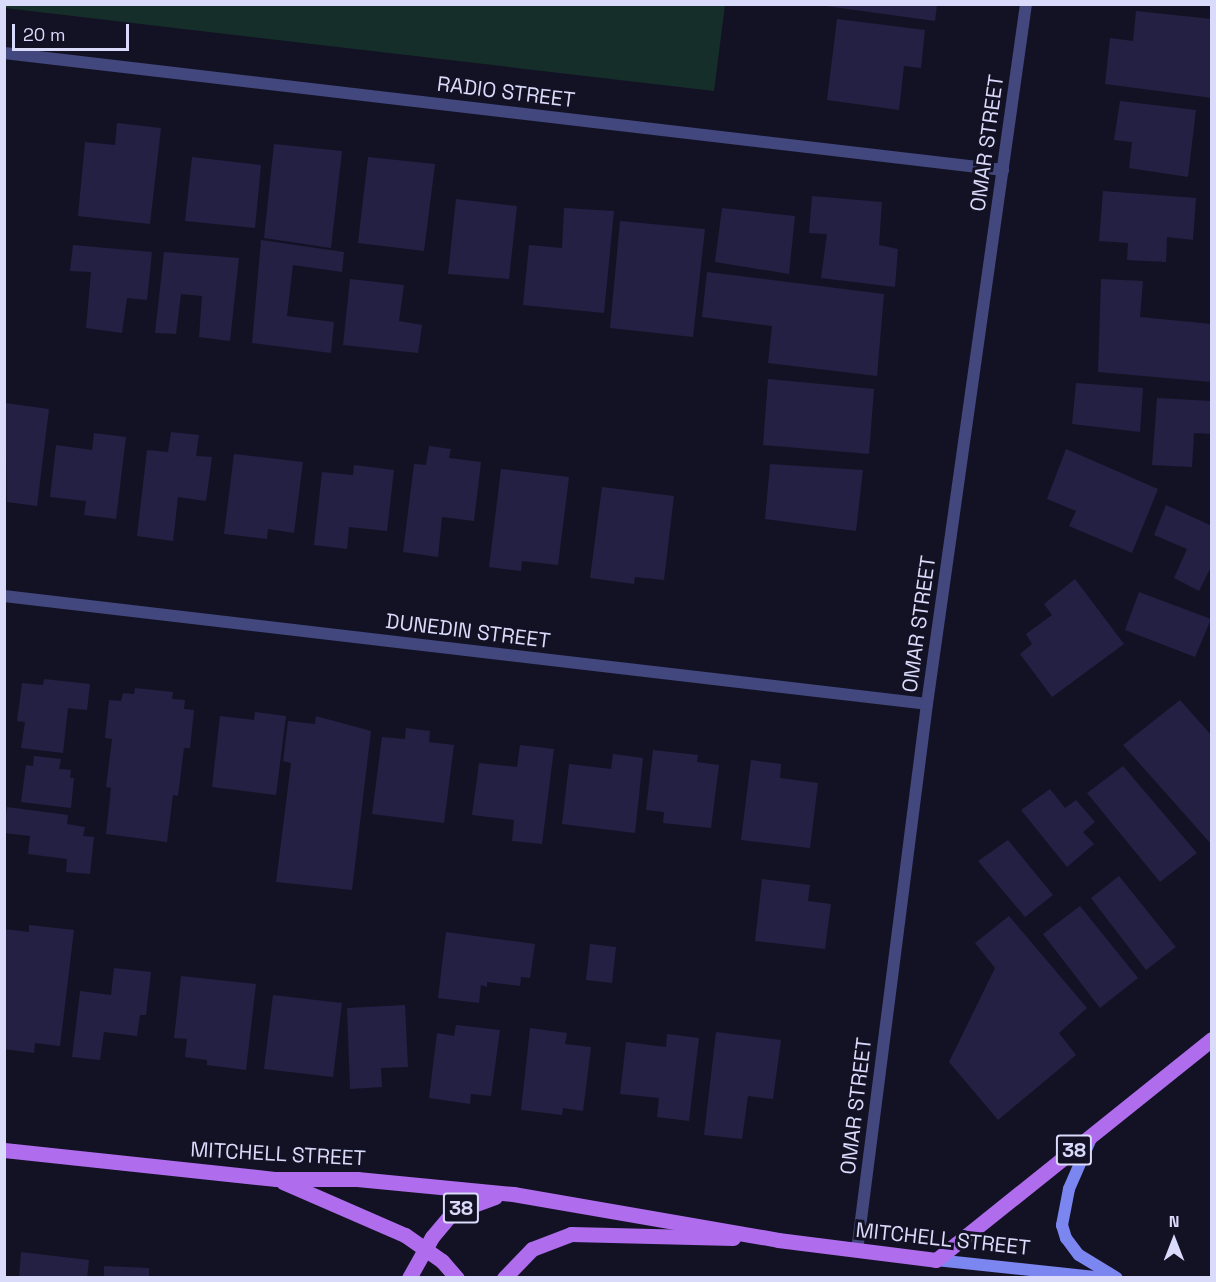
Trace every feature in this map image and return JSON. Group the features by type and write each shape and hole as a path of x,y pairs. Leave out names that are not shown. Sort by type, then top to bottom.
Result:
{"main road":[{"name":"38","path":"936,1260 1212,1039"},
{"name":"MITCHELL STREET","path":"4,1150 276,1179 357,1179 513,1194 778,1240 936,1260"},
{"path":"276,1179 355,1211 425,1248 457,1278"},
{"name":"MITCHELL STREET","path":"425,1248 446,1219 460,1208 513,1194"},
{"name":"MITCHELL STREET","path":"504,1278 532,1249 571,1234 778,1240"},
{"name":"38","path":"409,1278 425,1248"}],"street":[{"name":"OMAR STREET","path":"857,1251 927,704 1026,4"},
{"name":"RADIO STREET","path":"4,53 1003,170"},
{"name":"DUNEDIN STREET","path":"4,596 927,704"},
{"path":"1092,1135 1069,1189 1062,1225 1066,1238 1079,1255 1118,1278"},
{"name":"MITCHELL STREET","path":"936,1260 1104,1278"}],"green space":[{"path":"5,4 725,5 714,91 5,8"}],"building":[{"path":"811,4 937,4 935,21"},
{"path":"1136,11 1212,19 1212,98 1105,84 1110,38 1133,41"},
{"path":"837,19 925,30 921,68 904,66 899,110 827,100"},
{"path":"1120,101 1196,110 1188,177 1129,168 1132,142 1114,140"},
{"path":"117,123 161,128 150,224 78,216 85,142 115,145"},
{"path":"274,144 342,151 331,248 264,238"},
{"path":"192,157 261,165 255,228 185,221"},
{"path":"368,157 435,164 424,251 358,243"},
{"path":"1103,191 1196,198 1193,240 1167,237 1166,262 1127,260 1128,243 1099,241"},
{"path":"812,196 882,202 879,245 898,249 895,287 821,278 827,234 809,233"},
{"path":"456,199 517,206 509,279 448,274"},
{"path":"564,208 614,211 604,313 523,305 529,245 562,248"},
{"path":"722,208 795,216 789,274 715,262"},
{"path":"620,221 705,229 693,337 610,328"},
{"path":"261,240 344,252 342,272 293,265 287,316 334,322 331,353 252,343"},
{"path":"73,245 152,252 147,300 127,298 122,333 86,328 91,272 70,271"},
{"path":"164,252 239,258 230,341 199,337 202,296 181,294 176,334 155,333"},
{"path":"707,272 884,294 877,376 768,363 772,326 702,317"},
{"path":"350,279 404,285 399,321 422,325 418,353 343,345"},
{"path":"1101,279 1143,281 1140,317 1212,324 1212,382 1098,372"},
{"path":"768,379 874,389 869,454 763,445"},
{"path":"1076,383 1143,388 1140,432 1072,424"},
{"path":"1157,398 1212,401 1212,434 1194,433 1192,467 1152,465"},
{"path":"5,403 49,409 37,506 7,502"},
{"path":"171,432 199,435 196,456 212,457 206,501 178,497 173,541 137,536 147,450 168,452"},
{"path":"94,433 126,437 116,519 84,515 86,501 50,497 56,445 92,450"},
{"path":"429,446 451,449 449,458 481,462 474,521 442,517 438,557 403,552 414,464 426,465"},
{"path":"1066,449 1158,489 1132,553 1069,526 1076,511 1047,499"},
{"path":"234,454 303,462 294,533 268,529 267,539 224,534"},
{"path":"770,464 863,470 856,531 765,519"},
{"path":"354,465 394,470 387,531 349,527 347,549 314,545 322,472 353,475"},
{"path":"501,469 569,477 558,565 522,561 521,571 489,567"},
{"path":"602,487 674,496 664,580 635,577 634,584 590,578"},
{"path":"1166,505 1212,526 1212,565 1199,591 1174,578 1187,549 1154,535"},
{"path":"1075,579 1124,644 1052,697 1020,654 1032,644 1026,634 1052,615 1044,604"},
{"path":"1139,592 1211,619 1195,657 1125,630"},
{"path":"44,679 90,684 87,710 68,708 63,753 21,748 25,722 17,721 22,683 43,685"},
{"path":"135,688 173,692 172,699 185,700 184,709 194,710 190,748 184,748 178,796 173,795 167,842 106,834 111,788 106,787 112,739 105,738 109,700 121,701 123,693 134,694"},
{"path":"1180,700 1212,736 1212,845 1123,745"},
{"path":"255,712 286,716 276,795 212,787 220,716 254,720"},
{"path":"316,716 371,731 352,890 276,882 291,763 283,761 288,721 315,724"},
{"path":"406,728 430,731 429,742 454,745 444,823 372,814 382,737 405,739"},
{"path":"520,745 554,749 542,844 512,841 514,820 472,815 479,763 517,767"},
{"path":"653,750 698,755 697,762 719,765 711,828 663,823 664,812 646,810"},
{"path":"613,754 643,758 635,833 562,824 569,764 611,769"},
{"path":"34,756 61,759 59,769 71,770 70,778 74,778 71,808 21,802 26,765 33,766"},
{"path":"751,760 781,764 780,778 818,783 810,848 741,840"},
{"path":"1123,766 1197,853 1160,882 1087,793"},
{"path":"1050,789 1065,808 1076,800 1095,822 1083,832 1094,844 1067,867 1021,810"},
{"path":"7,807 68,815 67,824 85,827 83,836 94,837 90,874 66,872 67,859 28,854 30,836 4,833"},
{"path":"1008,840 1053,895 1025,917 978,861"},
{"path":"1119,876 1176,947 1146,970 1091,898"},
{"path":"762,879 810,885 808,901 831,904 825,949 755,941"},
{"path":"1080,906 1138,978 1100,1008 1043,934"},
{"path":"1009,916 1087,1008 1059,1033 1076,1055 998,1120 949,1062 995,968 975,943"},
{"path":"29,925 74,930 60,1046 35,1043 34,1053 4,1049 4,929 29,932"},
{"path":"446,932 535,944 530,978 521,977 520,986 487,982 487,987 481,985 479,1003 438,998"},
{"path":"590,944 616,947 612,983 586,980"},
{"path":"114,968 151,972 146,1015 140,1015 137,1036 104,1032 100,1060 72,1057 80,991 111,995"},
{"path":"181,976 256,984 246,1070 207,1065 207,1060 185,1057 187,1039 174,1038"},
{"path":"273,995 342,1003 333,1077 264,1069"},
{"path":"405,1005 408,1067 381,1068 382,1087 350,1089 347,1008"},
{"path":"456,1025 500,1030 491,1096 471,1094 470,1104 429,1098 437,1033 454,1036"},
{"path":"530,1028 567,1033 565,1044 591,1047 583,1111 563,1108 562,1115 521,1110"},
{"path":"716,1032 781,1040 773,1099 748,1096 742,1139 704,1135"},
{"path":"667,1034 699,1038 689,1121 657,1117 659,1098 620,1094 626,1042 666,1047"},
{"path":"21,1252 89,1260 87,1278 19,1278"},
{"path":"104,1266 149,1268 149,1278 104,1278"}]}
